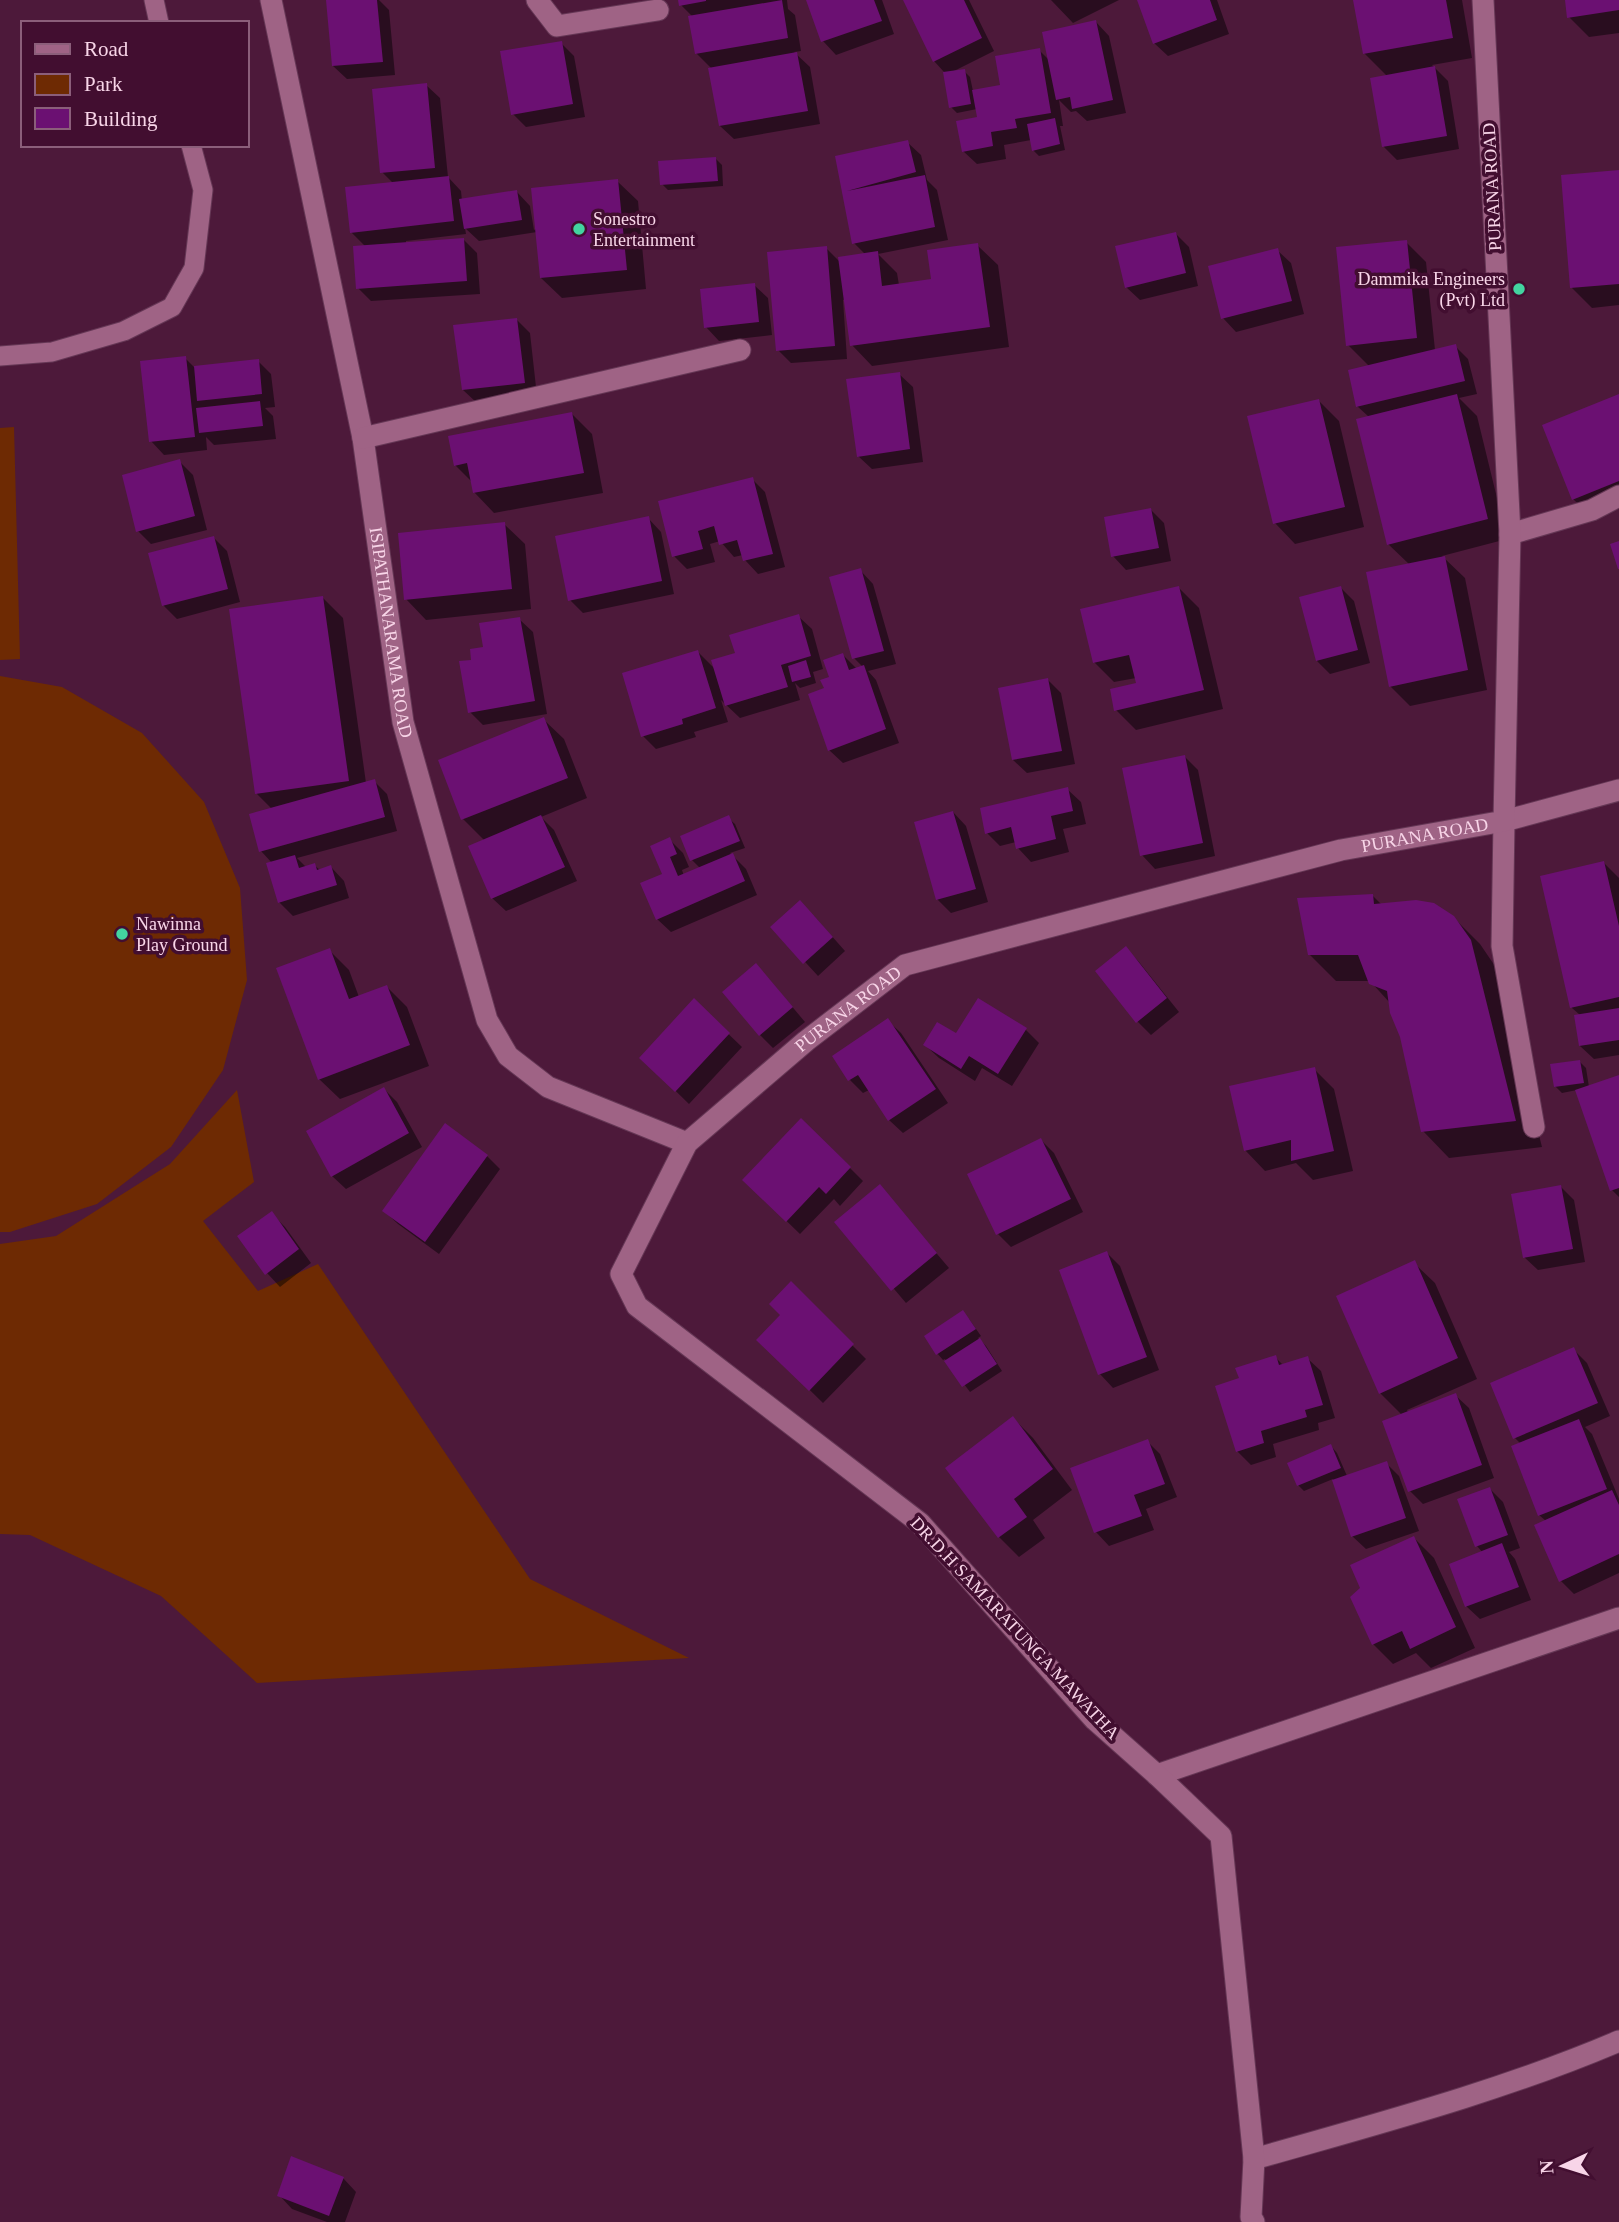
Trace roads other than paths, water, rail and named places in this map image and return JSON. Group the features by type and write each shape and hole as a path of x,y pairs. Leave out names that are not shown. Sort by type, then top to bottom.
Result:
{"street":[{"name":"ISIPATHANARAMA ROAD","path":"271,0 363,438 403,722 487,1020 508,1056 548,1087 687,1143"},
{"path":"537,0 558,26 658,10"},
{"name":"PURANA ROAD","path":"687,1143 806,1041 905,965 1341,850 1504,821 1510,534 1483,0"},
{"path":"363,438 740,350"},
{"path":"1510,534 1592,510 1619,496"},
{"path":"1534,1126 1502,946 1504,821 1619,789"},
{"name":"DR.D.H SAMARATUNGA MAWATHA","path":"687,1143 621,1274 637,1306 920,1523 1095,1720 1222,1836 1254,2159 1251,2217 1254,2222"},
{"path":"1157,1774 1619,1618"},
{"path":"1254,2159 1457,2098 1573,2060 1619,2041"}],"lane":[{"path":"153,0 158,21"},
{"path":"0,356 52,352 124,331 172,307 194,268 203,190 192,147"}],"place":[{"name":"Sonestro Entertainment","path":"579,229"},
{"name":"Dammika Engineers (Pvt) Ltd","path":"1519,289"},
{"name":"Nawinna Play Ground","path":"122,934"}]}
